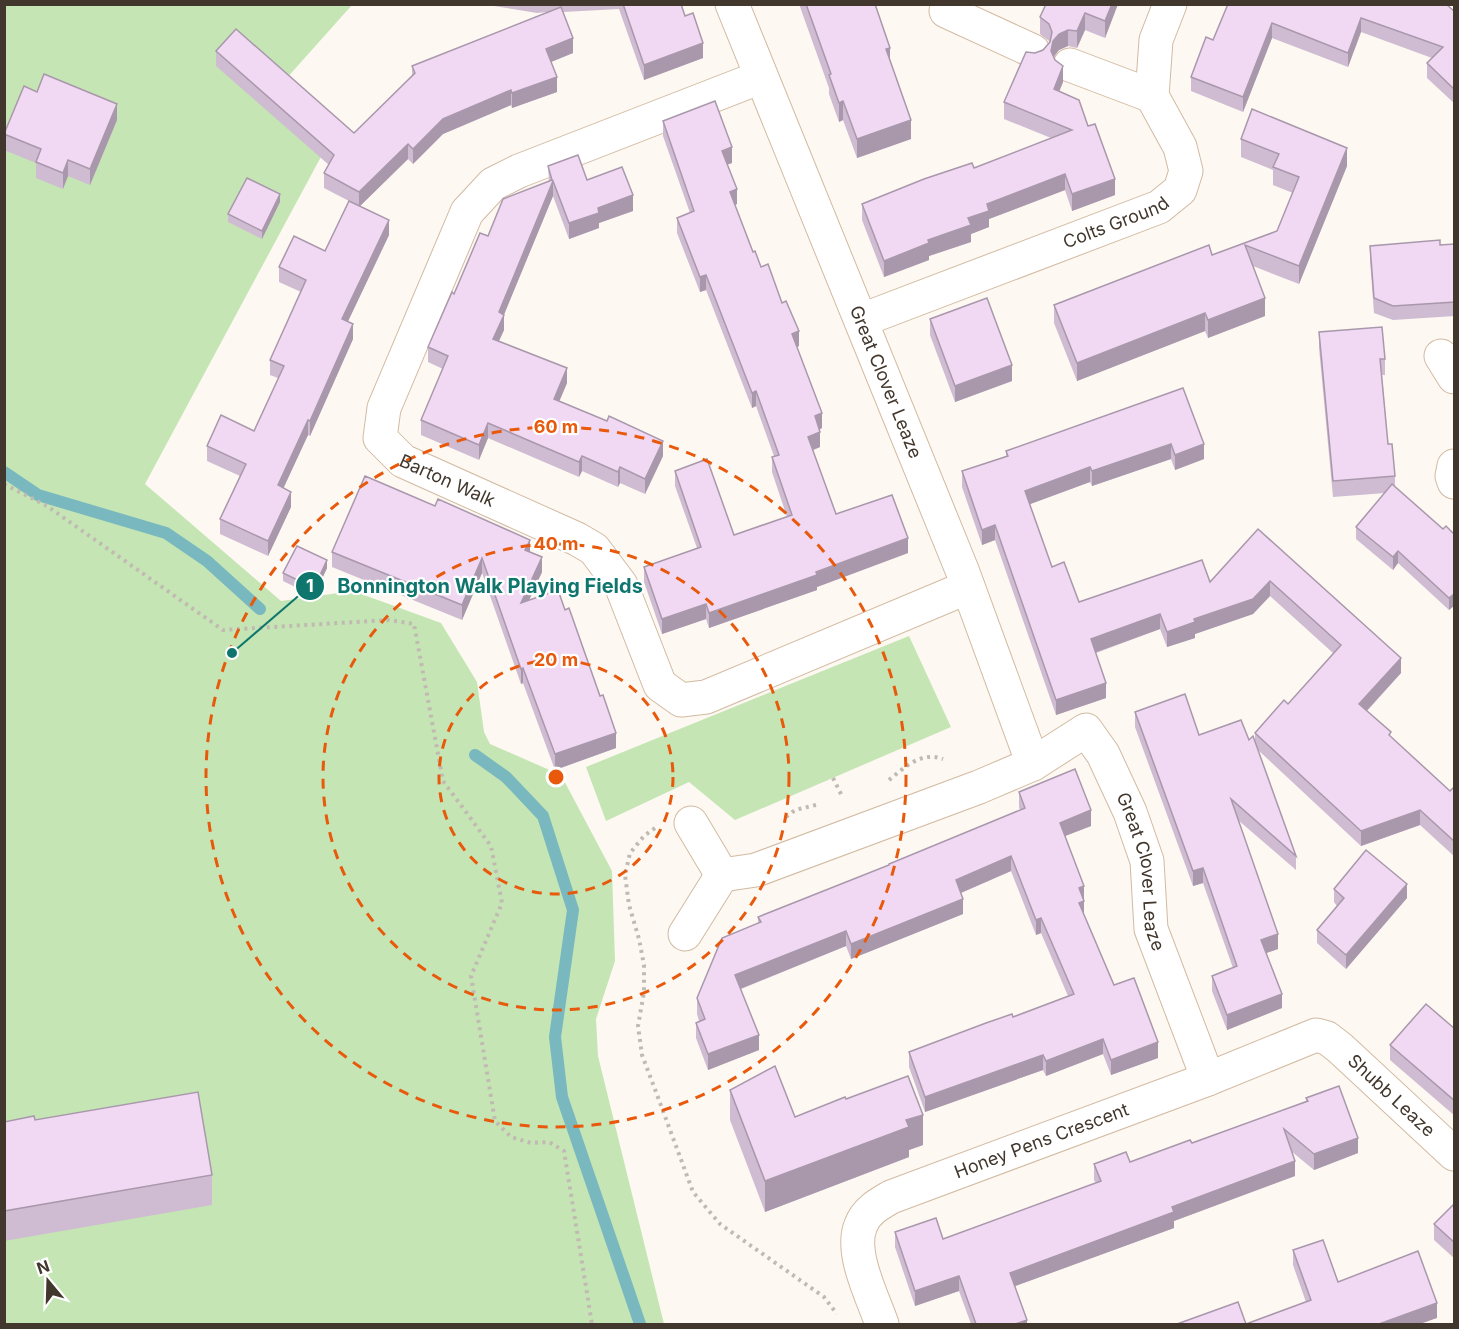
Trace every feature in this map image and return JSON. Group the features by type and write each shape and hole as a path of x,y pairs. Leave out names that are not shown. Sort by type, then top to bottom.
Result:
{"street":[{"name":"Great Clover Leaze","path":"732,4 862,320 968,587 1033,764"},
{"path":"1070,65 1152,96 1156,40 1170,4"},
{"path":"946,11 1034,51"},
{"name":"Barton Walk","path":"761,77 519,171 493,184 467,212 384,408 380,438 403,461 577,539 594,549 621,585 660,685 681,700 706,697 968,587"},
{"name":"Colts Ground","path":"862,320 1159,207 1180,190 1186,171 1180,147 1152,96"},
{"path":"1455,466 1452,476 1455,482"},
{"name":"Great Clover Leaze","path":"722,875 756,870 979,787 1033,764 1086,730 1103,754 1130,812 1147,861 1151,929 1208,1079"},
{"path":"676,823 722,875 685,934"},
{"name":"Honey Pens Crescent","path":"882,1324 857,1253 860,1226 873,1208 891,1197 1208,1079 1316,1035 1327,1038"},
{"name":"Shubb Leaze","path":"1327,1038 1455,1154"}],"path":[{"path":"4,484 47,506 223,630 389,620 414,624 443,781 491,846 502,903 471,976 495,1121 511,1137 531,1143 549,1142 564,1151 592,1324"},
{"path":"880,784 908,764 919,759 935,757 952,763 979,787"},
{"path":"833,778 842,796"},
{"path":"832,800 852,794"},
{"path":"780,825 795,810 823,803"},
{"path":"676,823 644,836 630,853 625,875 629,905 644,966 644,992 638,1026 642,1055 693,1192 720,1224 824,1297 840,1324"}],"green space":[{"path":"5,5 352,5 285,80 337,127 145,484 281,601 353,591 441,623 477,682 484,732 490,744 561,775 612,871 615,961 596,1019 598,1056 664,1324 5,1324"},
{"path":"909,636 951,727 735,820 689,782 606,821 586,767"}],"building":[{"path":"623,4 681,4 685,16 693,13 703,43 644,65"},
{"path":"806,4 875,4 890,48 886,49 911,120 857,139 843,101 839,103"},
{"path":"1046,4 1112,4 1105,21 1085,13 1077,31 1068,30 1059,34 1053,41 1051,51 1055,60 1063,66 1054,89 1079,100 1088,126 1095,124 1115,179 1072,194 1065,174 987,204 989,211 968,218 971,225 928,240 929,243 884,261 862,204 972,163 974,168 1072,130 1004,102 1026,52 1035,53 1043,50 1050,42 1052,32 1049,24 1040,17"},
{"path":"1228,4 1446,4 1455,12 1455,90 1427,63 1443,47 1361,18 1348,53 1272,23 1243,97 1191,77 1206,37 1213,40"},
{"path":"561,7 573,38 546,49 557,77 512,93 511,90 443,119 413,149 408,144 359,192 324,173 334,155 216,51 236,29 354,133 415,73 412,66"},
{"path":"44,74 117,104 90,169 68,160 63,173 36,162 41,149 4,134 24,86 37,92"},
{"path":"715,101 732,147 722,151 737,189 730,192 753,252 755,251 761,267 768,264 782,303 786,301 799,331 792,334 822,413 815,416 820,432 808,437 836,514 892,495 908,538 816,572 817,575 709,613 706,604 662,619 644,567 701,547 675,471 707,459 734,535 792,515 772,457 779,455 756,391 752,393 706,275 700,277 677,218 694,211 663,121"},
{"path":"1252,109 1347,148 1299,266 1245,245 1265,298 1208,320 1205,313 1077,363 1054,305 1209,245 1212,255 1277,231 1299,177 1273,167 1279,154 1241,139"},
{"path":"578,155 587,180 622,167 633,195 598,208 599,213 569,223 553,181 499,312 504,315 493,339 567,368 554,399 607,421 609,416 663,441 645,479 620,467 618,472 582,456 579,462 488,423 479,445 421,420 448,356 428,347 480,233 488,236 503,199 552,180 548,166"},
{"path":"247,178 280,194 262,231 228,214"},
{"path":"349,201 389,220 342,319 353,324 310,421 308,420 278,485 291,492 268,541 220,519 246,464 207,446 221,415 254,431 284,366 270,360 306,280 279,267 294,236 325,251"},
{"path":"1440,240 1440,245 1455,244 1455,302 1393,306 1374,298 1370,246"},
{"path":"987,298 1012,365 955,386 930,319"},
{"path":"1382,327 1385,359 1380,359 1388,444 1392,444 1395,476 1333,481 1319,332"},
{"path":"1183,388 1204,444 1175,455 1171,444 1092,471 1090,467 1025,491 1052,567 1064,562 1079,602 1202,560 1210,582 1258,529 1401,658 1359,704 1391,732 1389,735 1450,791 1455,786 1455,842 1420,810 1361,831 1255,733 1284,700 1288,704 1341,645 1270,581 1253,599 1194,619 1195,622 1167,632 1160,614 1091,639 1106,683 1056,700 995,525 982,530 962,471 1008,456 1006,451"},
{"path":"365,476 435,506 438,499 530,540 525,550 542,557 521,603 558,590 565,610 569,608 600,696 603,695 616,733 555,754 523,668 521,669 482,558 462,605 332,552"},
{"path":"1392,484 1443,529 1446,526 1455,535 1455,593 1449,598 1398,551 1393,557 1356,527"},
{"path":"297,546 327,560 314,588 283,573"},
{"path":"1185,694 1199,735 1241,720 1249,740 1253,736 1296,856 1231,799 1278,934 1261,940 1282,994 1227,1015 1212,976 1237,966 1203,868 1193,871 1135,712"},
{"path":"1075,769 1091,810 1060,823 1084,886 1079,888 1084,901 1079,903 1114,985 1134,978 1158,1042 1111,1060 1103,1039 1046,1061 1043,1055 925,1097 909,1052 986,1023 1012,1014 1013,1017 1074,994 1041,918 1036,920 1011,856 956,880 963,899 851,944 846,931 735,975 759,1035 708,1054 696,1023 705,1019 697,998 722,938 761,922 758,917 1025,808 1019,792"},
{"path":"1366,850 1407,884 1346,955 1317,930 1344,898 1334,889"},
{"path":"1426,1004 1455,1029 1455,1101 1390,1045"},
{"path":"775,1066 795,1117 908,1076 923,1115 906,1120 909,1127 765,1181 730,1090"},
{"path":"1339,1086 1358,1138 1314,1154 1284,1129 1295,1161 1172,1207 1174,1212 1010,1273 1027,1320 1015,1324 976,1324 959,1276 915,1291 895,1232 936,1218 943,1239 1101,1181 1094,1164 1126,1152 1130,1162 1190,1140 1192,1143 1308,1101 1306,1098"},
{"path":"198,1092 212,1175 4,1211 4,1122 34,1116 35,1120"},
{"path":"1455,1203 1455,1243 1434,1224"},
{"path":"1323,1240 1338,1282 1418,1251 1437,1303 1379,1324 1246,1324 1311,1300 1293,1250"},
{"path":"1238,1302 1246,1324 1177,1324"}],"waterway":[{"path":"4,472 38,495 166,533 207,561 260,609"},
{"path":"475,755 506,777 543,816 573,910 555,1037 562,1097 640,1324"}],"place":[{"name":"Bonnington Walk Playing Fields","path":"232,653"}]}
